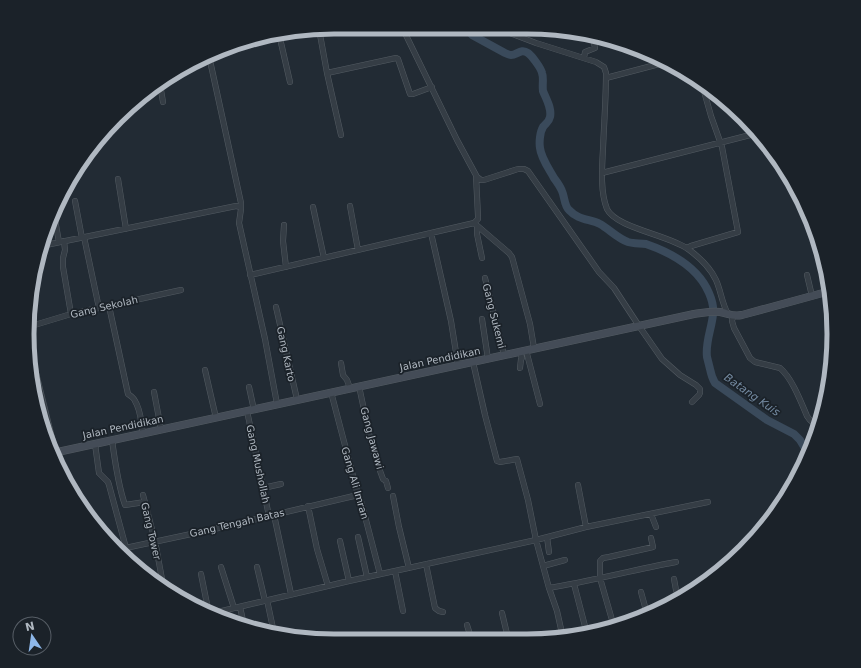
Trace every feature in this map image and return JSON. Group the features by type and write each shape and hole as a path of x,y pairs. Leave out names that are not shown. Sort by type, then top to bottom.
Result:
{"main road":[{"name":"Jalan Pendidikan","path":"58,452 488,358 524,353 534,348 708,312 719,312 731,315 747,314 824,293"}],"street":[{"path":"406,34 457,140 479,179 484,180 518,169 528,171 599,272 614,288 666,363 680,376 700,389 699,395 692,402"},
{"path":"511,34 596,62 604,67 606,78 602,173 603,191 608,211 613,217 626,224 661,236 687,248 703,262 712,272 723,302 731,315 734,328 750,358 755,362 780,368 782,370 788,378 810,421 813,423"},
{"path":"320,35 341,135"},
{"path":"280,39 290,82"},
{"path":"584,58 585,52 595,48 594,42"},
{"path":"327,73 397,58 410,94 432,87"},
{"path":"210,61 241,203 239,223 265,339 277,404"},
{"path":"606,78 658,64"},
{"path":"161,89 163,102"},
{"path":"687,248 702,242 738,232 720,142 704,92"},
{"path":"602,173 752,135"},
{"path":"476,175 476,222 482,258"},
{"path":"118,179 126,229"},
{"path":"75,201 99,308"},
{"path":"48,245 236,206 241,207"},
{"path":"350,206 358,250"},
{"path":"313,207 324,258"},
{"path":"56,222 61,242 65,250 63,267 71,314"},
{"path":"250,275 476,222"},
{"path":"476,222 510,253 512,257 530,324 534,348"},
{"path":"284,225 283,241 286,267"},
{"path":"431,233 449,313 458,365"},
{"path":"807,275 812,296"},
{"name":"Gang Sukemi","path":"485,278 504,355"},
{"name":"Gang Sekolah","path":"34,326 71,314 181,290"},
{"path":"109,306 128,394 134,399 139,410 143,433"},
{"name":"Gang Karto","path":"276,307 296,400"},
{"path":"482,319 488,358"},
{"path":"520,368 521,359 524,353"},
{"path":"524,353 540,404"},
{"path":"341,362 344,375 350,388"},
{"path":"473,362 497,460 500,462 517,459 528,500 536,540 562,631"},
{"path":"205,370 216,418"},
{"path":"39,386 46,419"},
{"name":"Gang Jawawi","path":"359,386 369,436 383,479 388,488"},
{"name":"Gang Mushollah","path":"249,387 250,410 263,488 291,594"},
{"path":"154,392 161,429"},
{"name":"Gang Ali Imran","path":"331,392 380,574"},
{"path":"112,440 120,490 125,506 145,502"},
{"path":"95,444 99,473 108,482 126,548"},
{"path":"263,488 281,484"},
{"path":"578,485 586,527"},
{"name":"Gang Tower","path":"143,495 162,579"},
{"name":"Gang Tengah Batas","path":"126,548 358,495"},
{"path":"393,496 409,568"},
{"path":"221,611 536,540 586,527 708,502"},
{"path":"308,506 317,549 328,586"},
{"path":"651,514 656,527"},
{"path":"358,537 367,577"},
{"path":"547,537 549,552"},
{"path":"612,622 600,578 600,562 602,559 609,556 653,547 651,538"},
{"path":"340,541 349,581"},
{"path":"543,566 565,560"},
{"path":"549,588 574,584 640,568 676,562"},
{"path":"426,564 436,608 439,612 443,612"},
{"path":"221,567 234,608"},
{"path":"258,567 273,628"},
{"path":"395,571 404,611"},
{"path":"201,574 207,606"},
{"path":"674,579 678,594"},
{"path":"574,584 585,628"},
{"path":"640,592 646,609"},
{"path":"240,607 243,620"},
{"path":"502,613 507,634"},
{"path":"467,625 470,634"}],"waterway":[{"name":"Batang Kuis","path":"471,34 510,55 523,51 526,52 534,59 540,68 543,77 543,91 550,114 549,120 541,132 541,152 561,189 567,208 576,216 596,222 628,242 646,244 665,252 691,268 704,284 712,301 713,311 708,340 707,357 715,383 767,420 794,434 805,448"}]}
